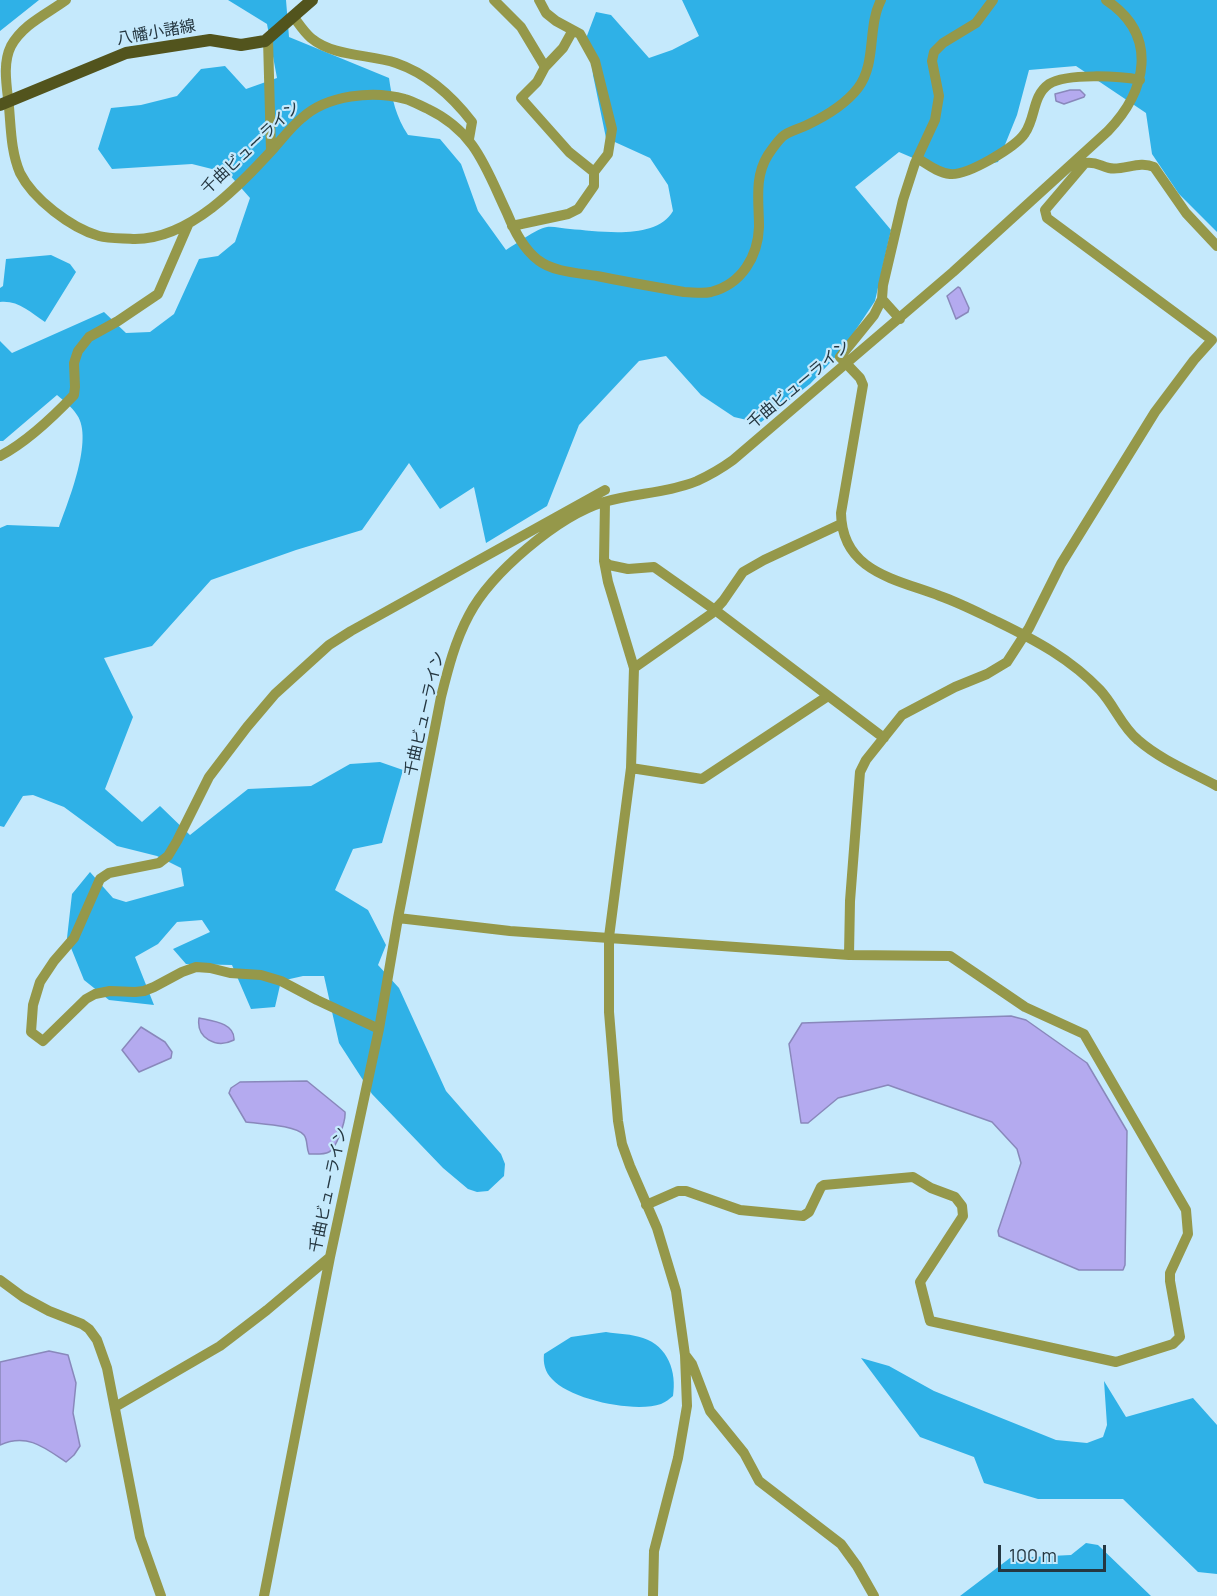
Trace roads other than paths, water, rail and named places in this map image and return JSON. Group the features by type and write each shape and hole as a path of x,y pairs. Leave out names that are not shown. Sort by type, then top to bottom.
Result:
{"main road":[{"path":"268,39 312,0"},
{"name":"八幡小諸線","path":"4,103 126,53 210,40 242,45 256,44 268,39"}],"street":[{"name":"千曲ビューライン","path":"66,0 32,22 18,35 10,47 4,103 12,148 20,173 43,202 81,229 101,236 137,239 163,236 188,225 222,199 303,116 336,100 366,95 407,99 443,117 469,139 480,156 512,226 531,254 540,262 555,268 684,292 711,292 736,279 746,270 757,242 760,172 768,156 783,136 833,111 860,87 868,63 874,20 881,0"},
{"path":"494,0 521,27 542,60 544,68"},
{"path":"512,226 568,214 578,208 594,186 594,172 608,154 612,129 595,62 580,34 546,13 539,0"},
{"path":"993,0 976,23 943,43 934,52 932,61 939,96 938,106 935,120 917,158 903,200 883,285 882,299 874,315 841,354 841,359 860,378 863,385 841,524 849,546 859,560 908,586 941,596 1024,635 1063,657 1086,676 1108,699 1129,731 1138,740 1217,786"},
{"name":"千曲ビューライン","path":"264,1596 330,1257 379,1029 441,697 449,666 469,615 479,598 508,565 545,534 590,507 696,482 733,460 954,272 1108,131 1130,105 1140,80 1142,57 1136,36 1120,11 1106,0"},
{"path":"293,16 311,38 321,45 343,52 398,63 434,82 461,107 472,122 469,139"},
{"path":"573,30 563,48 544,68 537,82 521,98 569,152 594,172"},
{"path":"268,39 271,151"},
{"path":"917,158 945,174 953,175 970,170 1021,138 1029,126 1037,97 1052,82 1102,76 1140,80"},
{"path":"849,955 850,901 860,772 866,760 902,715 1007,662 1024,635 1061,564 1155,412 1212,340 1047,218 1045,210 1086,163 1094,162 1113,168 1149,165 1154,167 1186,213 1217,246"},
{"path":"0,456 12,450 74,395 74,363 78,351 89,337 158,294 188,225"},
{"path":"882,299 900,319"},
{"path":"379,1029 281,981 261,975 196,967 144,991 110,991 95,994 86,999 43,1041 32,1032 33,1005 40,982 54,961 75,938 100,879 109,873 159,863 168,856 209,777 275,694 328,645 605,490"},
{"path":"605,502 604,561 634,669 631,768 609,937 609,1012 618,1121 622,1144 657,1228 676,1291 685,1355 687,1406 678,1458 654,1551 653,1596"},
{"path":"634,669 715,610 743,572 841,524"},
{"path":"604,561 609,565 628,568 654,567 715,610 884,738"},
{"path":"631,768 702,779 828,696"},
{"path":"398,918 510,931 849,955 950,956 1025,1007 1084,1034 1186,1210 1188,1234 1170,1273 1180,1334 1178,1341 1122,1362 1116,1362 930,1321 919,1285 922,1276 963,1216 963,1211 955,1197 913,1178 824,1185 809,1212 803,1216 749,1211 686,1191 678,1191 646,1205"},
{"path":"115,1407 220,1346 330,1257"},
{"path":"0,1280 32,1302 89,1329 101,1347 140,1538 161,1596"},
{"path":"685,1355 692,1364 710,1411 744,1453 759,1481 841,1544 874,1596"}]}
